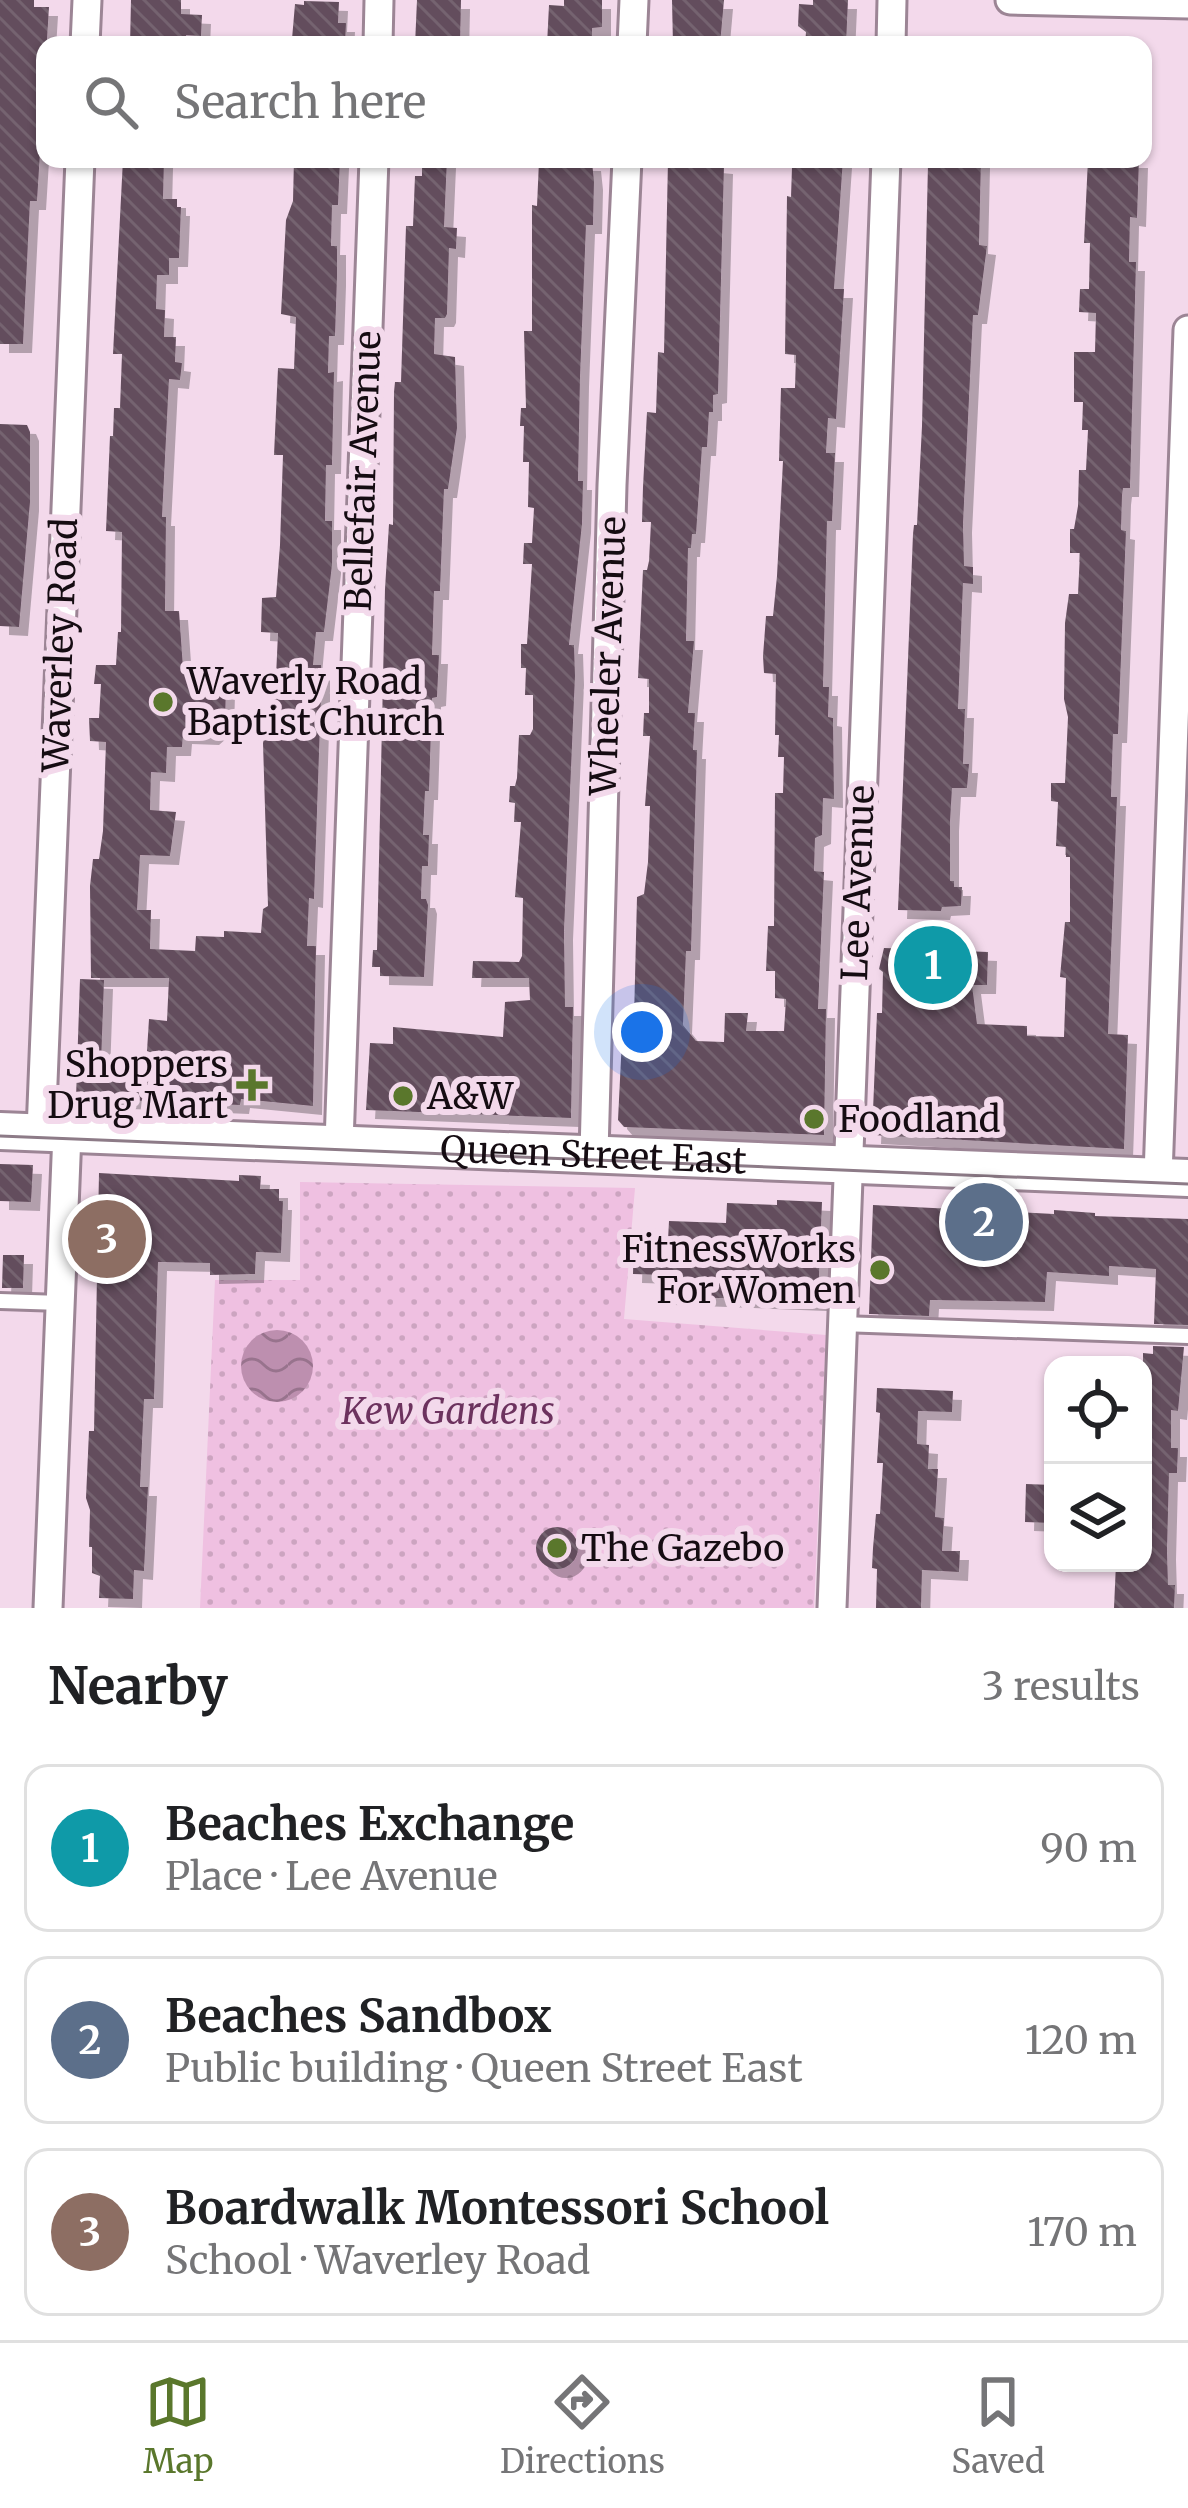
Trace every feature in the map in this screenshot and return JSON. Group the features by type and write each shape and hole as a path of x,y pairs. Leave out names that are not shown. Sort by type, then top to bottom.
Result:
{"main road":[{"name":"Queen Street East","path":"0,1131 1173,1177"}],"street":[{"path":"85,36 87,0"},
{"path":"378,36 380,0"},
{"path":"632,36 634,0"},
{"path":"891,36 892,0"},
{"path":"1010,0 1188,4"},
{"name":"Waverley Road","path":"48,1608 61,1303 54,1132 80,168"},
{"name":"Bellefair Avenue","path":"339,1143 374,168"},
{"name":"Wheeler Avenue","path":"594,1153 612,485 627,168"},
{"name":"Lee Avenue","path":"832,1608 886,168"},
{"path":"1173,1177 1188,330"}],"lane":[{"path":"0,1301 61,1303"},
{"path":"841,1324 1188,1336"}],"green space":[{"name":"Kew Gardens","path":"300,1182 635,1188 624,1319 826,1335 814,1608 200,1608 215,1280 300,1280"}],"water":[{"path":"277,1330 303,1340 313,1366 303,1392 277,1402 251,1392 241,1366 251,1340"}],"building":[{"path":"0,0 34,0 34,7 49,7 47,36 36,36 39,168 37,201 30,201 23,344 0,344"},
{"path":"131,0 181,0 181,14 202,15 201,36 130,36"},
{"path":"417,0 461,0 460,36 415,36"},
{"path":"564,0 602,0 602,27 592,28 592,36 547,36 549,5 564,6"},
{"path":"672,0 724,0 721,36 673,36"},
{"path":"813,0 848,0 846,36 806,36 798,26 799,4 813,5"},
{"path":"304,1 339,2 338,23 346,23 345,36 292,36 295,4 304,5"},
{"path":"123,168 164,168 163,199 177,199 181,207 179,258 169,258 169,275 157,275 156,309 165,310 164,337 176,337 175,362 182,363 180,380 169,379 162,517 166,517 165,611 179,611 183,668 212,670 226,685 225,723 210,736 183,735 182,747 167,747 166,773 151,772 150,810 176,812 170,856 140,855 137,910 151,910 150,949 195,951 196,936 224,937 224,931 261,933 263,909 268,906 263,743 269,735 271,698 275,699 278,633 261,632 262,598 276,597 280,545 283,455 274,455 278,368 294,369 296,317 281,314 286,220 293,201 294,168 340,168 338,205 332,205 331,246 337,246 337,277 328,373 334,372 332,465 326,465 325,521 332,521 332,565 324,632 316,632 313,665 321,665 321,695 314,899 309,898 307,946 316,946 313,1106 241,1099 240,1105 76,1098 80,979 104,980 101,1064 146,1067 149,1019 167,1021 169,978 91,978 90,886 103,831 106,742 90,741 89,718 99,718 101,684 94,684 96,665 116,665 121,632 122,532 106,531 110,436 114,408 120,408 122,354 113,354"},
{"path":"422,168 447,168 444,227 457,228 456,249 449,248 447,314 435,318 434,354 455,357 457,428 448,489 444,489 440,591 434,591 432,655 439,655 437,697 432,698 429,791 425,791 423,835 429,835 428,866 422,866 421,899 428,905 424,977 380,976 380,967 372,967 373,950 377,950 394,392 395,382 401,382 406,226 413,226 415,176 422,176"},
{"path":"539,168 593,168 593,225 586,225 580,378 582,524 569,645 574,645 575,676 564,931 565,1007 573,1007 571,1118 366,1110 370,1043 393,1044 393,1027 503,1037 505,1002 530,1000 529,978 472,978 473,961 519,962 522,956 523,898 515,897 521,822 514,822 515,803 509,802 510,786 515,786 517,778 519,735 530,735 533,729 533,695 525,695 521,644 527,644 532,564 523,564 524,543 532,543 534,508 528,507 529,462 523,462 524,426 520,426 521,408 526,408 524,331 532,331 532,205 537,206"},
{"path":"668,168 724,168 718,394 713,395 713,412 709,412 707,447 702,447 696,534 688,548 686,641 694,641 688,713 695,713 693,750 697,750 691,951 686,951 683,1025 696,1041 724,1042 725,1013 748,1013 746,1031 784,1031 786,999 775,998 775,971 766,971 768,926 774,926 775,793 783,793 784,757 778,757 779,735 775,735 776,674 764,673 763,656 766,616 773,616 777,576 781,388 795,388 796,355 785,354 787,196 791,197 792,168 842,168 834,289 844,289 836,419 828,418 826,453 835,453 832,521 827,521 823,687 829,687 828,717 833,718 834,799 823,798 814,871 824,872 818,1009 826,1009 824,1135 624,1127 618,1120 623,1018 634,1018 637,897 644,894 648,862 650,806 645,806 650,736 643,736 649,679 638,678 643,570 649,561 651,522 642,522 647,412 656,413 658,352 664,353"},
{"path":"928,168 981,168 979,245 987,246 978,315 973,315 963,524 964,566 973,567 973,584 963,583 958,709 965,709 963,764 969,764 967,788 952,788 950,822 950,881 962,887 961,906 942,907 941,911 898,910 913,534 922,426"},
{"path":"1088,168 1139,168 1137,218 1130,217 1129,262 1136,262 1130,488 1123,488 1122,496 1121,530 1126,531 1111,797 1117,797 1108,1034 1128,1035 1124,1149 872,1135 877,1013 882,1013 883,972 879,969 884,948 988,952 987,985 972,985 977,1024 1027,1026 1027,1036 1064,1037 1066,978 1060,977 1065,922 1070,922 1070,857 1066,857 1066,847 1056,846 1058,802 1051,801 1051,783 1065,783 1065,623 1069,594 1078,594 1080,553 1070,553 1070,529 1074,529 1078,506 1079,470 1086,470 1088,430 1082,430 1083,402 1074,402 1074,352 1095,352 1096,313 1079,312 1080,289 1089,289 1090,243 1084,243"},
{"path":"0,424 27,425 30,432 30,502 19,627 0,626"},
{"path":"0,1164 33,1165 31,1202 0,1201"},
{"path":"99,1173 239,1181 239,1175 261,1176 260,1189 279,1189 279,1201 283,1201 281,1253 256,1252 255,1274 210,1275 210,1263 158,1262 154,1399 144,1399 140,1487 148,1487 144,1571 134,1570 133,1599 99,1598 100,1576 92,1573 89,1547 86,1498 89,1431 94,1431"},
{"path":"777,1200 822,1202 818,1302 666,1296 666,1275 633,1274 634,1239 668,1240 669,1221 726,1223 727,1203 777,1205"},
{"path":"873,1205 1188,1219 1188,1325 1154,1324 1156,1269 1109,1266 1109,1276 1047,1272 1045,1302 930,1300 929,1316 869,1314"},
{"path":"3,1255 24,1255 23,1288 2,1288"},
{"path":"1153,1346 1184,1347 1178,1411 1171,1410 1171,1448 1178,1448 1177,1473 1169,1473 1167,1551 1168,1585 1175,1585 1174,1608 1114,1608 1116,1572 1152,1572 1152,1356 1143,1353 1153,1354"},
{"path":"877,1388 953,1391 952,1412 918,1411 917,1444 929,1445 928,1469 938,1469 935,1517 944,1518 942,1551 960,1551 959,1572 922,1570 921,1608 876,1608 877,1569 872,1568 883,1463 877,1463"},
{"path":"1026,1484 1044,1485 1044,1523 1025,1522"},
{"name":"The Gazebo","path":"557,1527 572,1533 578,1548 572,1563 557,1569 542,1563 536,1548 542,1533"}],"tram line":[{"path":"0,1136 1188,1184"}],"place":[{"name":"Waverly Road Baptist Church","path":"163,702"},
{"name":"Beaches Exchange","path":"933,965"},
{"name":"Shoppers Drug Mart","path":"252,1085"},
{"name":"A&W","path":"403,1096"},
{"name":"Foodland","path":"814,1119"},
{"name":"Beaches Sandbox","path":"984,1222"},
{"name":"Boardwalk Montessori School","path":"107,1239"},
{"name":"FitnessWorks For Women","path":"880,1270"},
{"name":"The Gazebo","path":"557,1548"}]}
